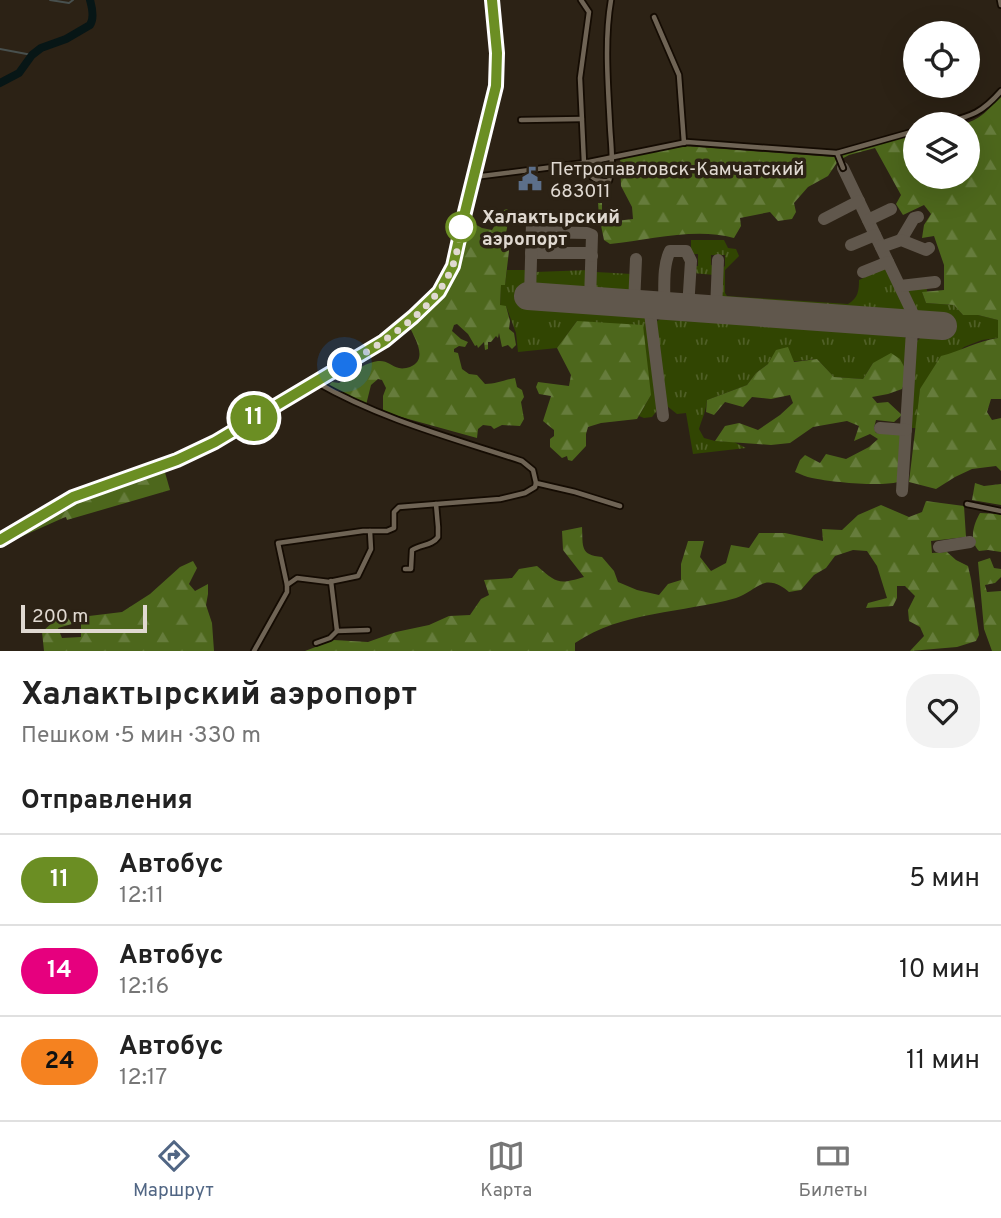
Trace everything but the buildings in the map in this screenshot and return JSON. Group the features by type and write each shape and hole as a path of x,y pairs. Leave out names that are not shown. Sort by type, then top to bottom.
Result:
{"street":[{"path":"0,540 73,497 193,454 384,341 439,292 453,266 496,86 497,53 492,0"},
{"path":"581,0 589,12 580,78 585,163 592,178 601,182 609,181 613,163 608,83 608,15 611,0"},
{"path":"1000,0 1001,5"},
{"path":"654,17 679,75 684,143"},
{"path":"978,112 989,105 1001,91"},
{"path":"521,120 582,119"},
{"path":"474,177 585,163 684,143 837,153 903,134"},
{"path":"837,153 843,168"},
{"path":"254,651 287,592 278,542 363,531 387,531 394,528 394,512 399,508 500,499 525,493 535,487 536,483 533,470 522,461 388,417 315,382"},
{"path":"536,483 620,506"},
{"path":"405,569 411,569 412,550 430,544 438,537 436,504"},
{"path":"967,504 1001,511"},
{"path":"287,585 297,578 331,581 358,576 371,549 370,531"},
{"path":"331,581 337,631"},
{"path":"316,643 330,638 337,631 368,630"}],"green space":[{"path":"1001,95 1001,399 991,399 987,412 992,420 1001,418 1001,471 996,466 972,469 936,489 909,482 920,389 941,356 998,338 998,320 978,315 963,315 954,305 926,303 922,292 944,290 944,265 934,236 922,238 924,225 931,214 924,205 903,215 896,204 901,195 875,148 838,161 828,176 808,187 794,203 796,212 792,219 778,221 770,212 740,218 741,226 734,238 688,234 610,244 604,240 598,203 602,203 602,217 616,221 633,219 632,207 621,186 620,156 684,146 833,157 903,137 903,189 980,189 980,116"},
{"path":"507,209 507,227 502,241 509,251 505,285 501,285 500,305 506,306 509,329 514,333 516,345 512,349 508,345 502,347 499,333 498,338 496,336 488,342 488,349 485,350 484,342 478,348 475,346 468,334 457,324 452,331 468,342 465,347 454,349 454,352 458,353 462,369 477,375 485,384 515,378 524,397 521,402 524,419 520,426 502,425 494,429 483,425 478,429 477,438 383,412 386,388 382,380 378,379 371,385 366,405 331,388 329,385 332,382 339,383 361,367 378,361 402,368 415,364 419,349 410,328 437,301 449,283 466,224 471,222 492,230"},
{"path":"691,240 724,240 728,248 736,249 739,256 725,270 727,296 848,304 857,294 859,280 885,267 890,270 896,283 894,286 904,302 905,313 719,300 720,270 725,266 725,255 711,255 711,265 715,266 714,275 693,273 694,266 698,266 698,254 691,254"},
{"path":"507,270 528,270 527,305 643,314 649,321 659,408 652,417 639,416 651,395 577,321 557,348 518,352 516,333 506,306 500,306 501,284 505,284"},
{"path":"589,270 588,290 533,286 535,272"},
{"path":"596,272 632,274 630,294 595,291"},
{"path":"927,286 927,292 922,292 926,303 954,305 963,315 978,315 998,320 998,338 982,340 964,347 920,389 916,428 911,428 916,342 923,335 944,336 945,317 917,314 905,292 907,288"},
{"path":"665,316 900,333 907,339 904,367 900,359 873,363 863,379 834,377 817,359 768,364 756,373 747,385 707,400 699,429 704,438 734,442 746,448 693,454 686,413 677,414 667,406 655,326 657,321"},
{"path":"577,321 643,325 651,395 637,419 588,427 586,446 572,461 568,460 567,456 562,458 550,447 554,430 543,421 551,396 539,394 536,387 538,382 569,386 571,375 557,348"},
{"path":"788,347 794,362 817,359 834,377 863,379 873,363 891,353 900,359 908,374 902,389 872,397 877,403 888,402 902,415 894,422 876,420 874,428 876,433 900,433 902,472 898,482 843,482 810,478 795,472 805,455 820,463 826,454 846,459 878,439 870,434 854,441 859,426 847,421 813,427 790,443 771,445 715,441 725,426 739,423 758,430 793,403 790,395 771,399 752,397 743,407 725,402 714,415 706,412 707,400 747,385 756,373 768,364 776,350"},
{"path":"164,469 170,490 67,520 66,517 63,518 0,548 0,542 74,499"},
{"path":"975,483 984,486 1001,484 1001,505 972,500"},
{"path":"926,501 964,506 966,537 931,541 932,553 947,552 968,566 979,635 976,641 957,647 910,651 924,636 920,627 909,621 908,610 915,596 905,586 897,586 897,598 893,606 866,608 868,603 887,598 877,566 867,551 853,550 835,556 826,568 814,575 801,590 789,592 781,586 765,583 736,598 653,614 593,632 575,643 575,651 305,651 334,640 368,642 396,632 429,625 449,616 470,615 481,599 489,595 484,580 512,578 519,569 537,566 554,579 563,582 584,577 563,550 562,531 582,527 584,549 590,554 602,557 614,571 618,582 659,595 668,584 681,580 681,564 688,541 704,541 700,557 711,571 726,563 731,545 749,548 759,533 785,533 823,541 822,529 842,530 858,515 881,505 909,517 922,512"},
{"path":"980,513 1001,514 1001,552 979,551 976,547 973,532"},
{"path":"990,558 994,568 1001,569 1001,577 995,583 985,585 987,592 1001,591 1001,651 992,651 984,629 978,562"},
{"path":"193,561 197,568 189,584 195,591 208,584 206,605 212,623 214,651 44,651 42,632 54,621 67,616 72,624 58,628 62,638 81,637 81,620 89,616 122,612 150,594 180,567"}],"waterway":[{"path":"50,0 69,3 73,0"},
{"path":"0,83 19,73 32,55 41,48 66,39 90,25 90,0"},
{"path":"0,49 32,55"}],"taxiway":[{"path":"843,168 913,314 902,491"},
{"path":"824,219 859,201"},
{"path":"868,220 891,209"},
{"path":"901,240 914,218 918,217"},
{"path":"530,296 532,223"},
{"path":"532,232 592,235 590,301"},
{"path":"851,245 875,235"},
{"path":"881,247 901,240 926,250 929,248"},
{"path":"664,306 667,257 670,251 686,251 691,261 688,308"},
{"path":"531,253 589,253 592,256"},
{"path":"634,304 636,259"},
{"path":"716,310 718,260"},
{"path":"863,272 888,262"},
{"path":"900,286 935,282"},
{"path":"649,305 663,416"},
{"path":"880,428 906,430"},
{"path":"939,547 970,542"}],"runway":[{"path":"528,296 943,326"}],"bus line":[{"name":"11","path":"0,540 73,497 193,454 215,442 384,341 439,292 453,266 496,86 498,72 492,0"}],"place":[{"name":"Петропавловск-Камчатский 683011","path":"530,179"},
{"name":"Халактырский аэропорт","path":"461,227"}],"route":[{"path":"345,365 389,337 439,292 453,266 463,219 461,227"}]}
